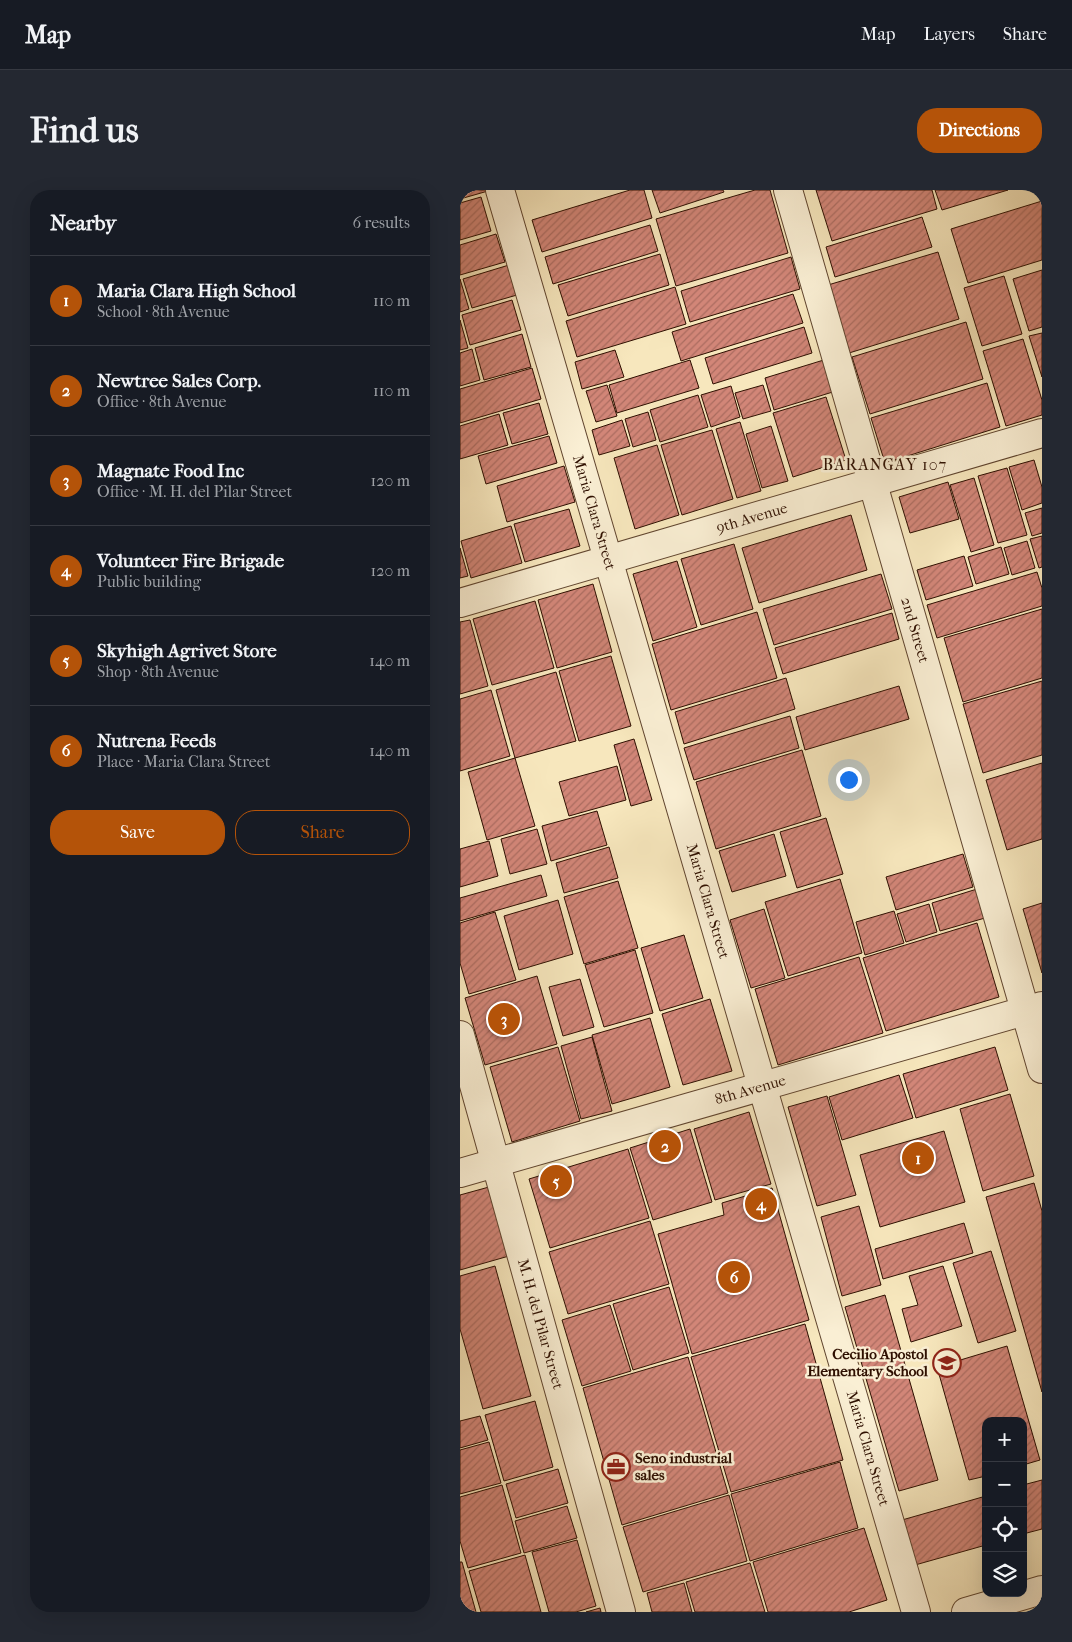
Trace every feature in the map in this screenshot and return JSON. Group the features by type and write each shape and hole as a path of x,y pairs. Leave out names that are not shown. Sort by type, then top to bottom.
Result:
{"street":[{"name":"Maria Clara Street","path":"500,190 609,560 760,1086 916,1612"},
{"name":"2nd Street","path":"788,190 843,388 1033,1009 1042,1069"},
{"name":"9th Avenue","path":"460,603 1042,433"},
{"name":"8th Avenue","path":"460,1173 1033,1009"},
{"name":"M. H. del Pilar Street","path":"460,1035 622,1612"},
{"path":"966,1612 1042,1590"}],"building":[{"path":"460,190 488,190 488,191 460,199"},
{"path":"630,190 644,190 652,218 542,252 532,220"},
{"path":"652,190 723,190 724,192 660,213"},
{"path":"755,190 770,190 788,253 676,286 656,219"},
{"path":"816,190 932,190 937,209 832,241"},
{"path":"935,190 1008,190 942,210"},
{"path":"481,197 491,231 460,240 460,203"},
{"path":"1042,201 1042,260 968,283 951,229"},
{"path":"922,217 932,247 835,277 826,247"},
{"path":"650,225 658,251 553,284 545,257"},
{"path":"496,234 505,262 460,275 460,245"},
{"path":"938,252 959,319 849,353 828,285"},
{"path":"660,254 669,285 568,316 558,285"},
{"path":"791,257 800,289 690,322 681,291"},
{"path":"509,265 517,295 472,308 463,279"},
{"path":"1042,270 1042,327 1029,331 1013,279"},
{"path":"1004,276 1022,334 982,346 964,288"},
{"path":"460,279 469,309 460,312"},
{"path":"675,287 686,324 577,357 566,321"},
{"path":"793,294 803,323 681,361 672,332"},
{"path":"512,300 521,330 470,345 462,315"},
{"path":"460,320 468,348 460,350"},
{"path":"966,322 983,379 870,414 852,357"},
{"path":"804,327 812,353 713,384 705,358"},
{"path":"1042,333 1042,377 1029,336"},
{"path":"522,334 531,367 484,380 475,348"},
{"path":"1023,339 1042,400 1042,415 1006,426 983,351"},
{"path":"472,349 480,380 460,386 460,353"},
{"path":"615,350 624,377 582,389 575,362"},
{"path":"827,359 836,391 774,410 765,378"},
{"path":"690,360 699,388 617,413 609,385"},
{"path":"532,368 541,399 460,423 460,389"},
{"path":"987,383 1000,427 885,463 871,418"},
{"path":"607,385 617,416 596,422 586,391"},
{"path":"763,385 771,411 743,419 735,393"},
{"path":"731,386 740,417 711,427 701,395"},
{"path":"698,395 708,427 660,442 650,410"},
{"path":"826,397 846,460 793,477 773,413"},
{"path":"539,403 548,434 512,444 503,413"},
{"path":"648,412 656,440 633,447 625,419"},
{"path":"499,414 508,445 460,459 460,426"},
{"path":"622,420 630,446 599,455 592,430"},
{"path":"740,422 761,491 737,498 716,429"},
{"path":"771,426 788,481 762,488 746,434"},
{"path":"712,430 733,499 682,515 661,445"},
{"path":"549,436 557,463 486,484 478,456"},
{"path":"657,445 679,515 635,529 614,458"},
{"path":"1034,460 1042,487 1042,503 1022,510 1009,467"},
{"path":"564,466 575,502 507,522 497,486"},
{"path":"1007,468 1027,535 998,543 978,476"},
{"path":"974,478 994,545 971,552 950,485"},
{"path":"948,482 959,519 910,533 899,497"},
{"path":"1042,508 1042,533 1032,536 1025,513"},
{"path":"569,509 580,546 525,562 514,524"},
{"path":"851,515 867,570 759,603 742,548"},
{"path":"511,526 522,563 471,578 461,541"},
{"path":"1042,536 1042,567 1039,568 1030,539"},
{"path":"1027,541 1035,568 1012,575 1004,548"},
{"path":"734,544 753,609 701,625 681,559"},
{"path":"1001,547 1009,574 976,584 968,557"},
{"path":"460,548 468,576 460,578"},
{"path":"964,556 973,586 926,600 917,570"},
{"path":"677,561 697,627 653,641 633,574"},
{"path":"1037,572 1042,588 1042,606 937,638 927,605"},
{"path":"881,574 892,609 774,645 763,609"},
{"path":"593,584 612,652 557,668 538,600"},
{"path":"535,601 554,668 492,685 473,619"},
{"path":"1042,609 1042,678 963,702 944,638"},
{"path":"757,612 777,678 671,710 652,644"},
{"path":"892,613 899,639 783,674 775,648"},
{"path":"470,620 488,686 460,694 460,622"},
{"path":"611,656 631,726 579,741 559,671"},
{"path":"556,672 576,741 515,758 496,690"},
{"path":"786,678 795,709 684,744 675,712"},
{"path":"1042,681 1042,755 983,773 963,704"},
{"path":"899,686 909,719 805,750 796,717"},
{"path":"491,690 510,756 460,771 460,699"},
{"path":"790,716 799,748 694,780 684,748"},
{"path":"634,739 652,800 631,806 614,745"},
{"path":"802,750 821,816 716,849 696,782"},
{"path":"515,758 535,826 487,840 468,772"},
{"path":"1042,763 1042,839 1007,850 986,780"},
{"path":"617,766 626,800 569,816 559,782"},
{"path":"597,811 607,845 551,861 542,826"},
{"path":"826,818 843,874 797,888 780,832"},
{"path":"537,829 547,864 510,874 501,839"},
{"path":"774,834 786,876 732,892 719,851"},
{"path":"489,841 498,876 460,887 460,849"},
{"path":"609,847 618,878 564,893 556,863"},
{"path":"963,854 973,887 896,910 886,877"},
{"path":"541,875 547,896 460,921 460,898"},
{"path":"840,879 862,953 788,976 765,902"},
{"path":"618,881 638,948 584,964 564,897"},
{"path":"977,889 985,918 940,931 932,903"},
{"path":"558,900 573,954 519,970 504,916"},
{"path":"1042,903 1042,973 1023,909"},
{"path":"929,904 937,932 906,942 897,914"},
{"path":"764,909 785,978 751,988 730,920"},
{"path":"894,911 904,943 865,955 856,922"},
{"path":"495,912 516,980 469,994 460,963 460,923"},
{"path":"977,923 999,997 886,1031 863,958"},
{"path":"684,935 703,998 660,1011 641,948"},
{"path":"635,950 653,1013 604,1027 585,965"},
{"path":"859,957 883,1033 778,1065 755,989"},
{"path":"537,976 557,1044 485,1065 465,998"},
{"path":"580,979 594,1027 563,1036 549,987"},
{"path":"710,999 732,1071 683,1085 662,1014"},
{"path":"650,1018 670,1087 612,1104 592,1035"},
{"path":"592,1037 612,1111 581,1119 561,1046"},
{"path":"558,1047 580,1121 512,1142 490,1067"},
{"path":"995,1047 1008,1090 916,1118 903,1074"},
{"path":"899,1075 913,1118 842,1140 829,1097"},
{"path":"1010,1094 1034,1176 983,1191 960,1109"},
{"path":"827,1096 856,1195 817,1206 788,1107"},
{"path":"749,1112 771,1184 715,1200 694,1129"},
{"path":"690,1129 712,1202 653,1220 630,1148"},
{"path":"944,1131 965,1202 880,1227 860,1155"},
{"path":"628,1149 649,1218 550,1248 529,1179"},
{"path":"1034,1183 1042,1211 1042,1392 986,1197"},
{"path":"489,1187 509,1256 460,1270 460,1195"},
{"path":"772,1188 809,1320 692,1354 658,1234 724,1215 722,1203"},
{"path":"859,1206 881,1285 842,1296 821,1217"},
{"path":"650,1221 669,1284 568,1314 549,1252"},
{"path":"964,1223 973,1253 883,1279 875,1249"},
{"path":"991,1251 1016,1331 978,1343 953,1263"},
{"path":"495,1266 531,1396 483,1409 460,1329 460,1276"},
{"path":"943,1266 962,1326 911,1342 902,1309 918,1305 909,1276"},
{"path":"669,1287 689,1353 633,1370 613,1304"},
{"path":"885,1295 938,1480 899,1491 845,1307"},
{"path":"610,1305 631,1371 582,1386 562,1320"},
{"path":"805,1324 843,1460 731,1492 691,1357"},
{"path":"1007,1346 1040,1460 1027,1464 1027,1417 982,1417 982,1477 969,1480 937,1367"},
{"path":"688,1357 728,1493 622,1525 583,1388"},
{"path":"535,1401 553,1467 504,1481 485,1415"},
{"path":"480,1416 488,1440 460,1448 460,1421"},
{"path":"489,1442 501,1483 460,1494 460,1450"},
{"path":"840,1462 858,1528 750,1561 731,1494"},
{"path":"558,1469 568,1503 516,1518 506,1484"},
{"path":"1042,1480 1042,1529 1027,1533 1027,1507 1027,1484"},
{"path":"502,1485 521,1553 468,1568 460,1541 460,1497"},
{"path":"729,1495 747,1561 643,1592 623,1527"},
{"path":"982,1497 982,1546 915,1565 902,1520"},
{"path":"567,1506 577,1538 524,1553 515,1521"},
{"path":"864,1528 887,1600 849,1612 768,1612 753,1562"},
{"path":"577,1540 596,1606 576,1612 549,1612 532,1552"},
{"path":"525,1555 541,1612 481,1612 469,1571"},
{"path":"460,1562 462,1562 476,1612 460,1612"},
{"path":"750,1563 765,1612 695,1612 686,1582"},
{"path":"684,1583 692,1612 652,1612 647,1593"},
{"path":"600,1608 601,1612 586,1612"}],"place":[{"name":"Magnate Food Inc","path":"504,1019"},
{"name":"Newtree Sales Corp.","path":"665,1146"},
{"name":"Maria Clara High School","path":"918,1158"},
{"name":"Skyhigh Agrivet Store","path":"556,1181"},
{"name":"Volunteer Fire Brigade","path":"761,1204"},
{"name":"Nutrena Feeds","path":"734,1277"},
{"name":"Cecilio Apostol Elementary School","path":"947,1363"},
{"name":"Seno industrial sales","path":"616,1467"}],"district":[{"name":"BARANGAY 107","path":"885,464"}]}
